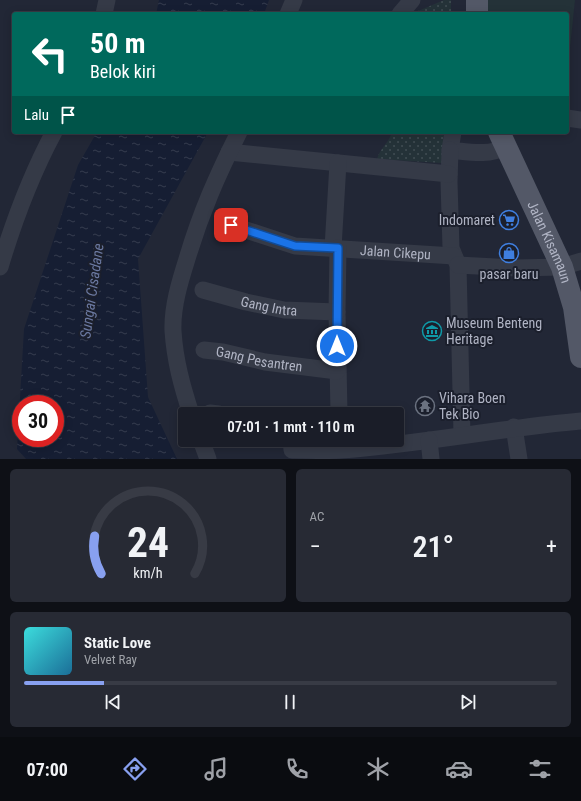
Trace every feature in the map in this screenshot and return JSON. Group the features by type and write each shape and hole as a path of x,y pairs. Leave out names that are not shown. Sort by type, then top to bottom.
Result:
{"main road":[{"path":"477,0 477,12"},
{"name":"Jalan Kisamaun","path":"503,140 571,264 574,307 581,357"}],"street":[{"path":"104,12 107,0"},
{"path":"289,12 294,0"},
{"path":"402,12 412,0"},
{"path":"569,118 581,120"},
{"path":"0,268 13,224 34,170 53,134"},
{"path":"189,407 178,372 173,329 176,301 196,227 209,193 238,134"},
{"path":"453,134 449,174 451,248 456,260 462,435"},
{"path":"450,150 483,154 497,152 503,140"},
{"path":"229,152 449,174"},
{"path":"338,163 336,248 338,407"},
{"name":"Jalan Cikepu","path":"231,225 295,246 336,248 456,260 508,268 571,264"},
{"name":"Gang Intra","path":"203,290 246,302 284,310 337,312"},
{"name":"Gang Pesantren","path":"204,350 223,352 265,362 337,371"},
{"path":"292,447 292,450 339,450 429,440 514,427 581,421"},
{"path":"514,427 520,459"},
{"path":"429,440 431,459"},
{"path":"204,447 208,459"}],"shaded area":[{"path":"444,0 451,0 451,12 416,12"},
{"path":"482,0 575,0 569,58 569,12 482,12"},
{"path":"391,134 444,134 442,163 377,159"}],"water":[{"path":"159,0 269,0 265,12 156,12"},
{"name":"Sungai Cisadane","path":"96,134 207,134 138,259 148,397 177,459 26,459 17,449 17,447 64,447 64,395 20,395 24,329 78,165"}],"place":[{"name":"Indomaret","path":"509,220"},
{"name":"pasar baru","path":"509,253"},
{"name":"Museum Benteng Heritage","path":"432,331"},
{"name":"Vihara Boen Tek Bio","path":"425,406"}],"route":[{"path":"231,225 295,246 338,248 337,346"}]}
